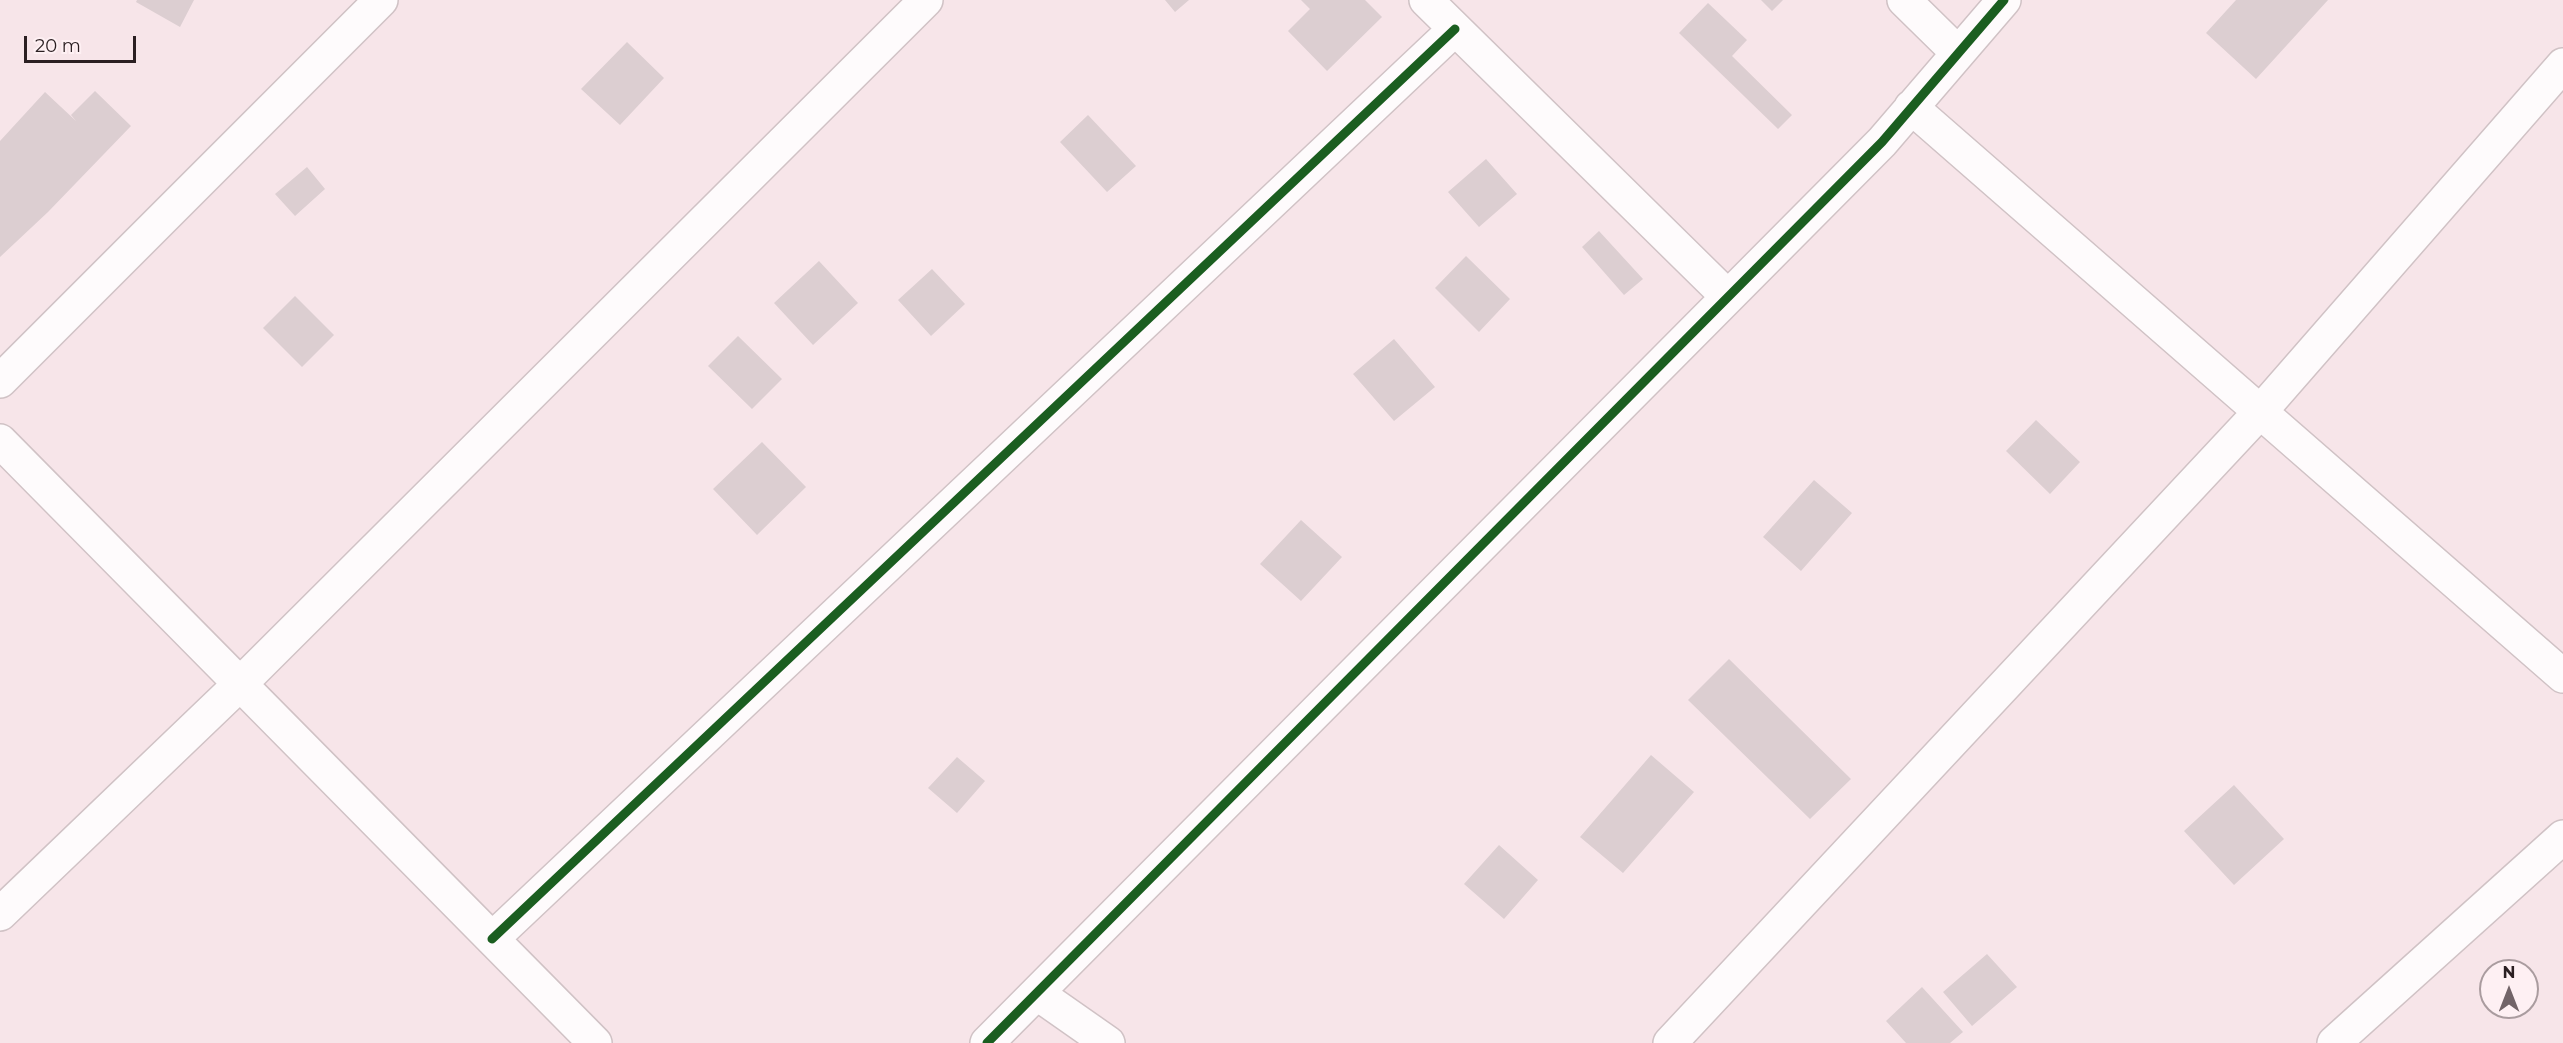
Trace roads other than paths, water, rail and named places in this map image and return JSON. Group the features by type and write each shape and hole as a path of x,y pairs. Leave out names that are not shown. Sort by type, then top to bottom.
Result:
{"street":[{"path":"0,381 381,0"},
{"path":"0,914 240,684 926,0"},
{"path":"1426,0 1727,296"},
{"path":"1904,0 1958,53"},
{"path":"987,1043 1882,142 2004,0"},
{"path":"492,939 1455,29"},
{"path":"1670,1043 2260,412 2563,64"},
{"path":"1911,108 2260,412 2559,668"},
{"path":"0,441 595,1043"},
{"path":"2334,1043 2563,837"},
{"path":"1038,994 1108,1043"}]}
